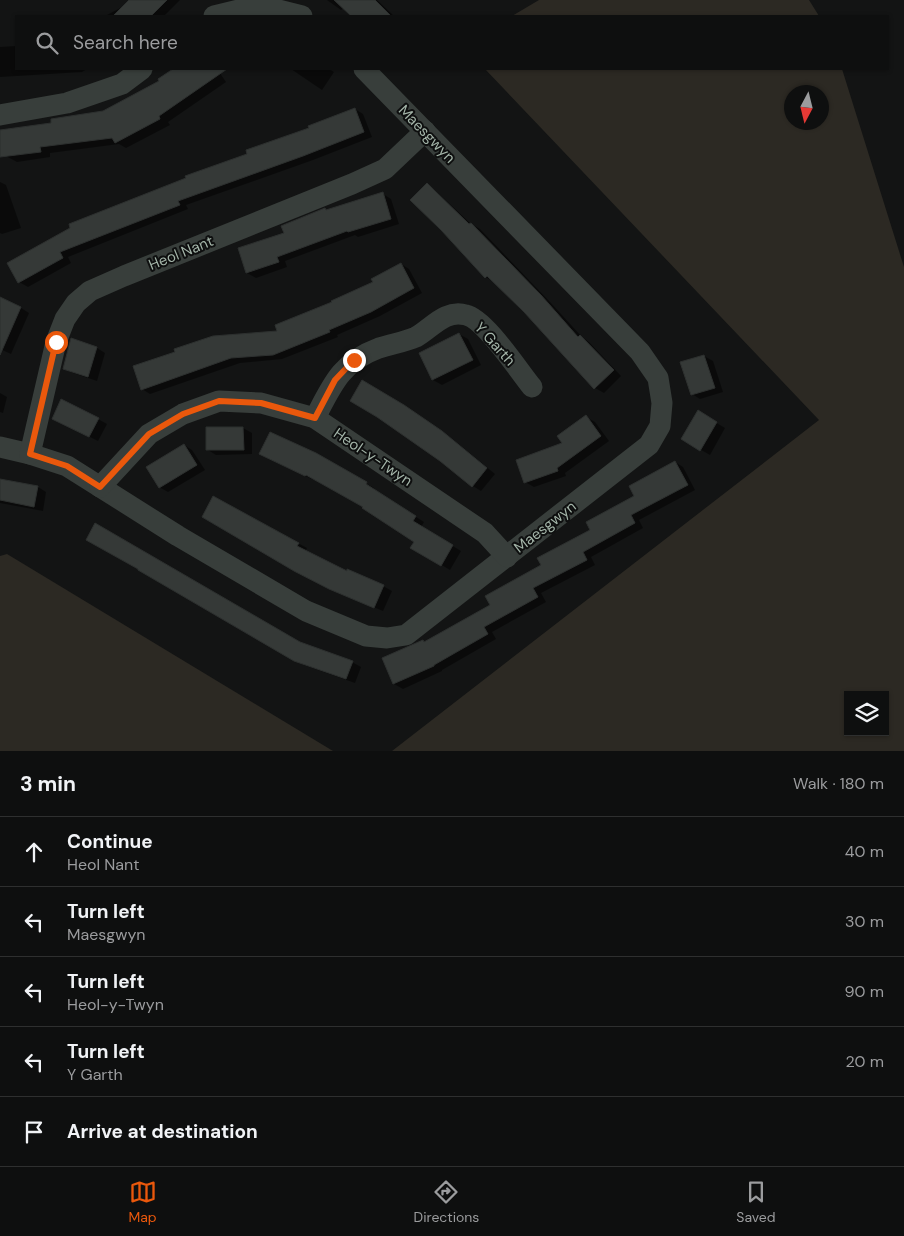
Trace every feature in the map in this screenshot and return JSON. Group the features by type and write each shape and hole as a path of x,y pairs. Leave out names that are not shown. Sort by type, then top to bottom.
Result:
{"street":[{"path":"218,15 259,5 298,15"},
{"path":"0,115 67,103 122,84 141,70"},
{"name":"Maesgwyn","path":"0,447 67,466 178,536 306,611 366,636 387,638 406,635 649,445 660,426 662,403 658,378 640,352 365,70"},
{"name":"Heol Nant","path":"30,454 56,342 65,319 76,304 90,291 352,184 385,168 425,131"},
{"name":"Y Garth","path":"315,418 335,380 354,360 377,349 415,337 452,313 467,315 483,325 532,387"},
{"name":"Heol-y-Twyn","path":"100,487 149,434 183,414 219,401 261,403 315,418 485,533 507,557"}],"shaded area":[{"path":"539,0 809,0 818,15 514,15"},
{"path":"486,70 842,70 904,267 904,751 392,751 819,420"},
{"path":"7,554 333,751 0,751 0,556"}],"building":[{"path":"129,0 167,0 152,15 114,15"},
{"path":"334,0 375,0 390,15 350,15"},
{"path":"172,70 226,70 159,116 160,119 115,143 112,138 40,147 41,152 0,157 0,130 51,123 51,119 103,111 159,81 158,79"},
{"path":"355,108 364,132 178,201 180,205 60,252 63,258 18,283 7,263 70,228 69,224 186,178 185,176 247,154 246,150 309,128 308,126"},
{"path":"427,183 469,224 471,223 541,295 578,337 580,335 614,370 594,389 524,312 487,276 485,278 441,230 410,200"},
{"path":"383,192 391,219 347,231 277,257 279,262 246,273 238,248 284,233 281,226 325,208 326,210"},
{"path":"401,263 414,288 371,312 329,330 330,332 273,355 231,358 141,390 133,366 175,352 174,349 213,336 277,331 275,325 332,302 373,282 371,279"},
{"path":"0,297 21,307 0,355"},
{"path":"459,333 473,360 432,380 419,353"},
{"path":"71,338 97,347 88,377 63,369"},
{"path":"704,355 715,388 691,395 680,362"},
{"path":"362,380 442,431 487,468 472,487 440,461 377,417 350,401"},
{"path":"61,399 99,418 89,437 52,419"},
{"path":"698,410 717,422 700,451 681,439"},
{"path":"586,415 601,436 557,468 558,471 524,483 516,460 562,443 557,436"},
{"path":"206,427 243,427 244,450 206,450"},
{"path":"270,432 316,453 367,482 366,484 416,516 413,521 453,545 441,566 410,548 414,542 363,507 306,475 259,454"},
{"path":"184,444 197,465 159,488 146,467"},
{"path":"675,461 688,485 631,515 635,523 583,552 587,560 533,588 538,597 484,627 488,634 434,666 393,684 382,658 423,640 424,642 490,605 485,596 541,565 537,558 590,530 586,522 634,496 629,486"},
{"path":"0,479 38,486 34,507 0,500"},
{"path":"213,496 299,543 297,546 347,571 347,569 384,585 374,608 329,589 294,571 202,517"},
{"path":"95,523 300,642 353,661 346,679 294,661 86,540"}],"route":[{"path":"56,342 30,454 67,466 100,487 149,434 183,414 219,401 261,403 315,418 335,380 354,360"}]}
